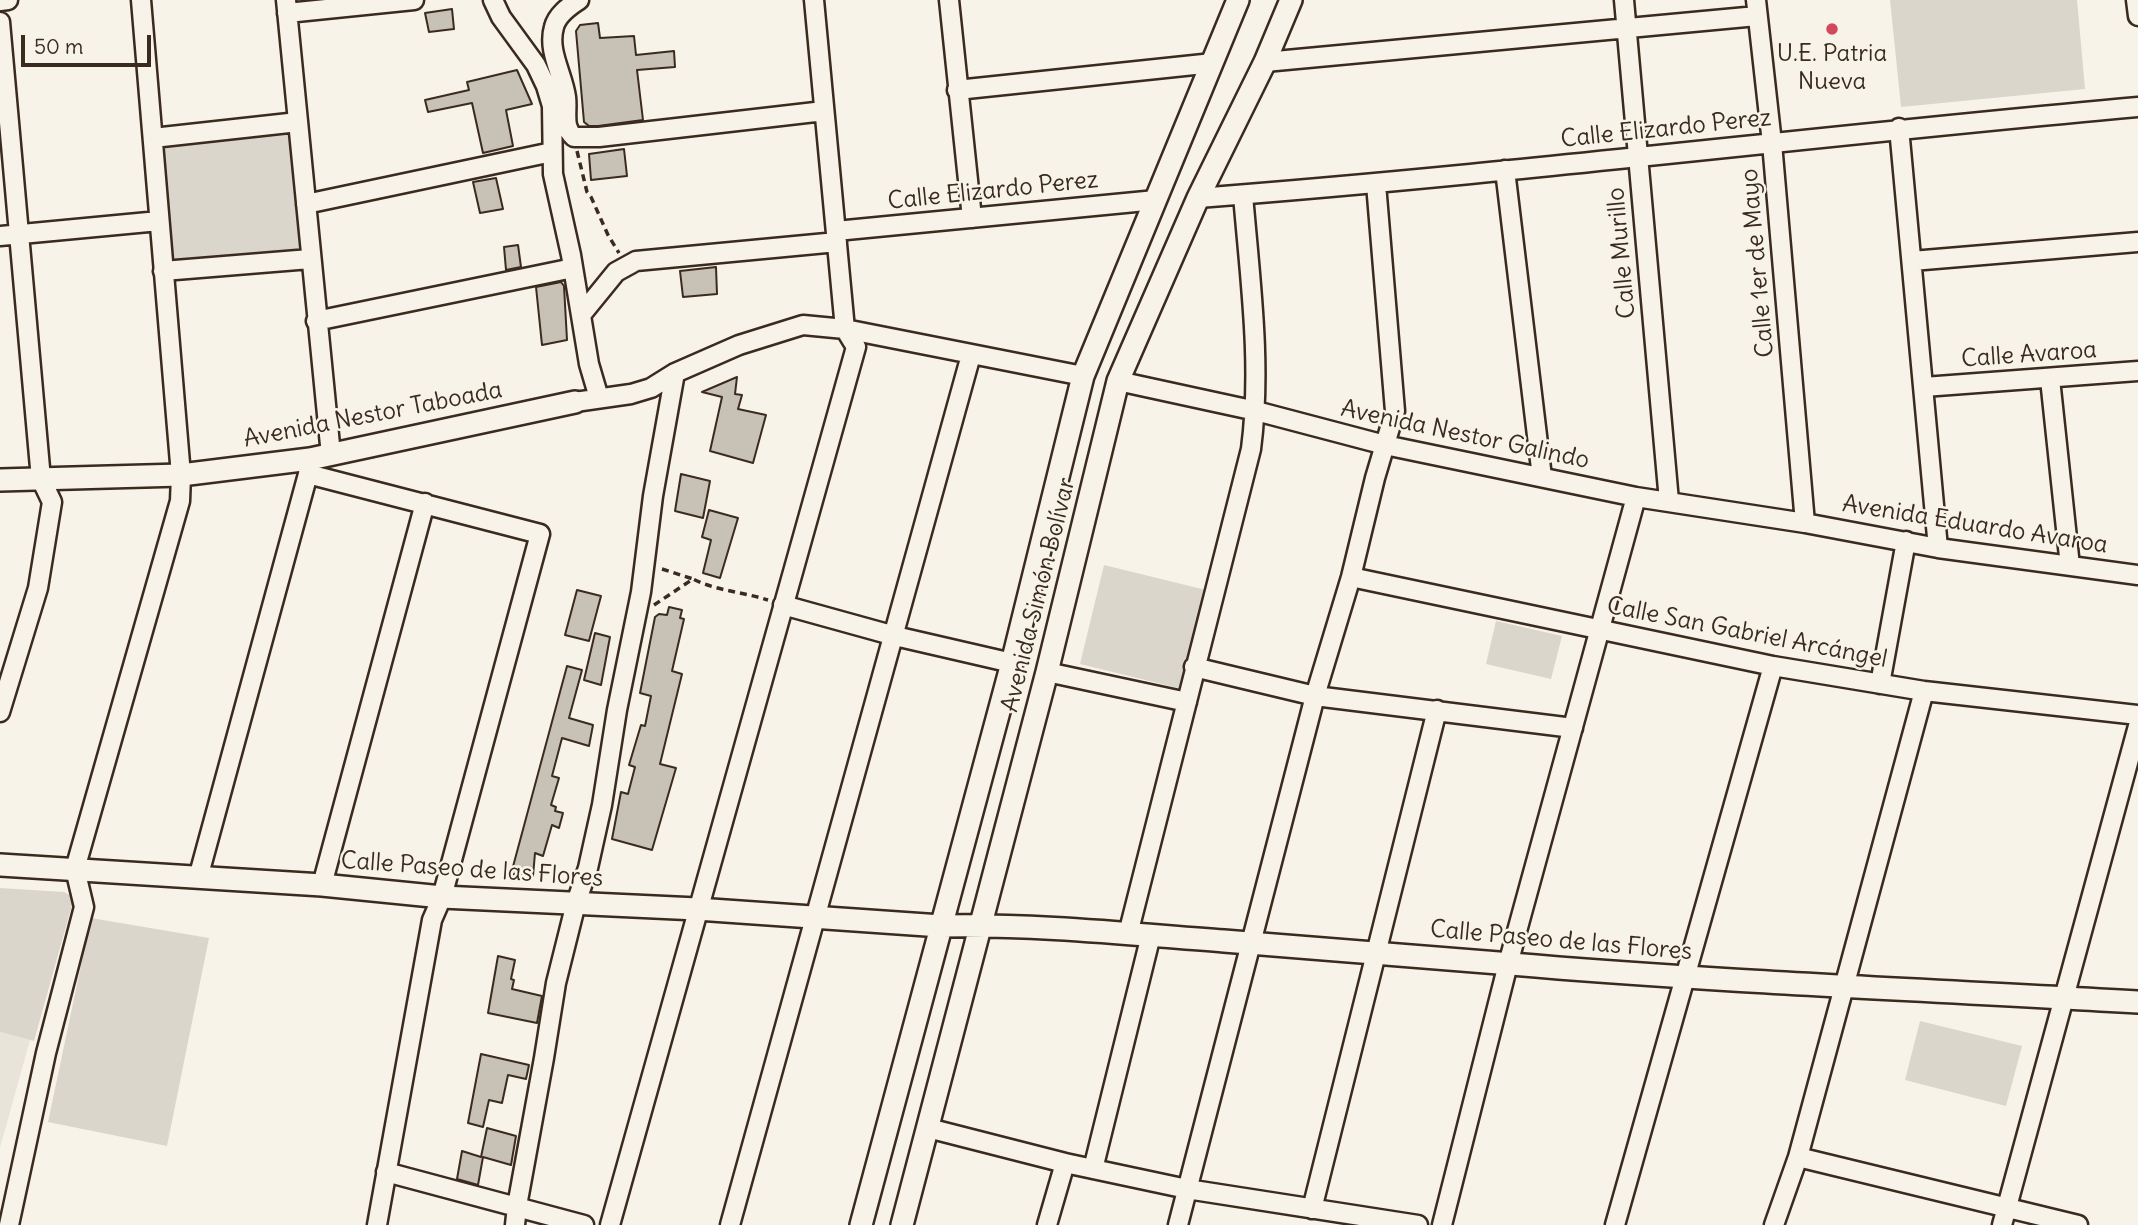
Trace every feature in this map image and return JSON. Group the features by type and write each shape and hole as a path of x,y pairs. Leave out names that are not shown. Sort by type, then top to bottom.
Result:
{"street":[{"path":"0,1 8,0"},
{"path":"9,1225 46,1053 84,907 75,869 180,501 181,475 141,0"},
{"path":"331,454 286,7 414,0"},
{"path":"492,0 536,65 552,106 553,174 573,268 589,364 599,398"},
{"path":"579,0 557,18 552,31 553,48 566,95 568,130 574,137 585,138 824,111"},
{"path":"610,1225 856,347 845,329 814,0"},
{"path":"948,0 972,218"},
{"name":"Avenida Simón Bolívar","path":"861,1225 1012,663 1083,376 1238,0"},
{"name":"Avenida Simón Bolívar","path":"902,1225 1047,672 1118,382 1198,198 1265,62 1291,0"},
{"name":"Calle Murillo","path":"1624,0 1669,501"},
{"path":"2136,0 2138,16"},
{"path":"1265,62 1626,30 1756,8"},
{"name":"Calle 1er de Mayo","path":"1756,8 1772,143 1805,523"},
{"path":"0,22 41,479 52,502 38,588 0,712"},
{"path":"957,90 1213,63"},
{"name":"Calle Elizardo Perez","path":"1198,198 1376,184 1899,128 2138,107"},
{"path":"153,138 298,122"},
{"path":"1899,128 1938,548"},
{"path":"306,204 552,152"},
{"path":"1505,170 1542,477"},
{"path":"1178,1225 1315,696 1351,577 1395,411 1376,184"},
{"path":"1128,934 1251,449 1256,411 1254,330 1243,195"},
{"name":"Calle Elizardo Perez","path":"626,265 636,261 972,218 1156,200"},
{"path":"0,236 159,221"},
{"path":"1912,261 2138,242"},
{"path":"163,271 310,259"},
{"path":"581,315 604,284 626,265"},
{"path":"316,321 573,268"},
{"path":"575,401 631,394 651,388 675,373 739,345 803,326 845,329 1118,382"},
{"path":"730,1225 971,355"},
{"name":"Calle Avaroa","path":"1924,387 2138,371"},
{"path":"515,1225 556,983 576,903 596,839 645,564 653,496 675,373"},
{"path":"2050,379 2070,566"},
{"name":"Avenida Nestor Galindo","path":"1118,382 1256,411 1385,445 1636,497 1805,523"},
{"name":"Avenida Nestor Taboada","path":"0,480 181,475 309,466 331,454 575,401"},
{"path":"198,878 309,466 425,503 540,534 442,897 432,920 377,1225"},
{"path":"1442,1225 1508,964 1636,497"},
{"path":"322,886 425,503"},
{"name":"Avenida Eduardo Avaroa","path":"1805,523 1938,548 2138,575"},
{"path":"1880,684 1906,541"},
{"name":"Calle San Gabriel Arcángel","path":"1351,577 1773,666 1924,691 2138,715"},
{"path":"783,605 895,636 1012,663"},
{"path":"1615,1225 1773,666"},
{"path":"1194,667 1315,696 1573,728"},
{"path":"1047,672 1187,702"},
{"path":"1773,1225 1798,1157 1924,691"},
{"path":"1312,1209 1437,710"},
{"path":"2002,1225 2138,726"},
{"name":"Calle Paseo de las Flores","path":"0,865 322,886 442,897 697,909 941,926 980,925 1151,935 1684,979 1845,985 2138,1003"},
{"path":"1093,1169 1151,935"},
{"path":"928,1128 1065,1163 1186,1189 1418,1225"},
{"path":"1798,1157 2078,1225"},
{"path":"1047,1225 1065,1163"},
{"path":"386,1172 584,1225"}],"path":[{"path":"585,138 577,152 583,183 626,265"},
{"path":"645,564 713,587 783,605"},
{"path":"636,616 693,579"}],"shaded area":[{"path":"1890,0 2077,0 2085,89 1901,107"},
{"path":"285,131 289,135 301,247 295,253 176,265 170,260 160,148 163,145"},
{"path":"1104,565 1206,590 1182,689 1080,664"},
{"path":"1496,621 1562,636 1551,679 1486,664"},
{"path":"0,888 64,892 71,896 72,905 34,1041 0,1032"},
{"path":"91,918 209,938 167,1146 48,1122"},
{"path":"1920,1021 2022,1046 2006,1106 1905,1080"},
{"path":"0,1032 30,1040 0,1148"}],"building":[{"path":"452,9 454,29 429,32 425,13"},
{"path":"598,23 600,38 634,36 636,55 674,51 675,67 637,70 643,120 598,126 589,126 584,122 576,31 580,25"},
{"path":"517,70 532,104 506,110 513,146 483,153 472,103 428,112 425,100 469,90 467,82"},
{"path":"624,149 627,176 591,180 589,154"},
{"path":"496,178 503,209 480,213 473,182"},
{"path":"518,245 521,267 506,270 504,247"},
{"path":"716,267 717,294 683,297 680,271"},
{"path":"561,282 564,286 567,340 542,345 536,287"},
{"path":"737,377 735,394 742,395 738,409 766,415 753,463 710,451 722,397 702,392"},
{"path":"681,474 710,481 703,518 675,511"},
{"path":"709,510 738,518 720,578 703,573 711,540 702,537"},
{"path":"577,590 601,596 589,641 565,635"},
{"path":"669,607 682,610 680,618 684,619 672,671 682,674 660,764 676,768 652,850 612,839 621,792 628,794 635,767 629,765 641,725 645,726 651,696 640,693 655,617 659,614 667,615"},
{"path":"595,633 610,637 601,685 584,680"},
{"path":"567,666 582,670 569,718 593,725 589,746 562,738 552,776 559,778 551,805 556,807 555,811 563,813 559,828 552,825 543,856 535,853 533,876 511,874"},
{"path":"498,956 515,960 512,989 542,996 537,1023 488,1013"},
{"path":"481,1054 529,1065 526,1079 508,1075 502,1103 489,1100 483,1127 468,1123"},
{"path":"487,1128 516,1136 511,1165 483,1157 478,1185 457,1179 462,1151 481,1157"}],"place":[{"name":"U.E. Patria Nueva","path":"1832,29"}]}
